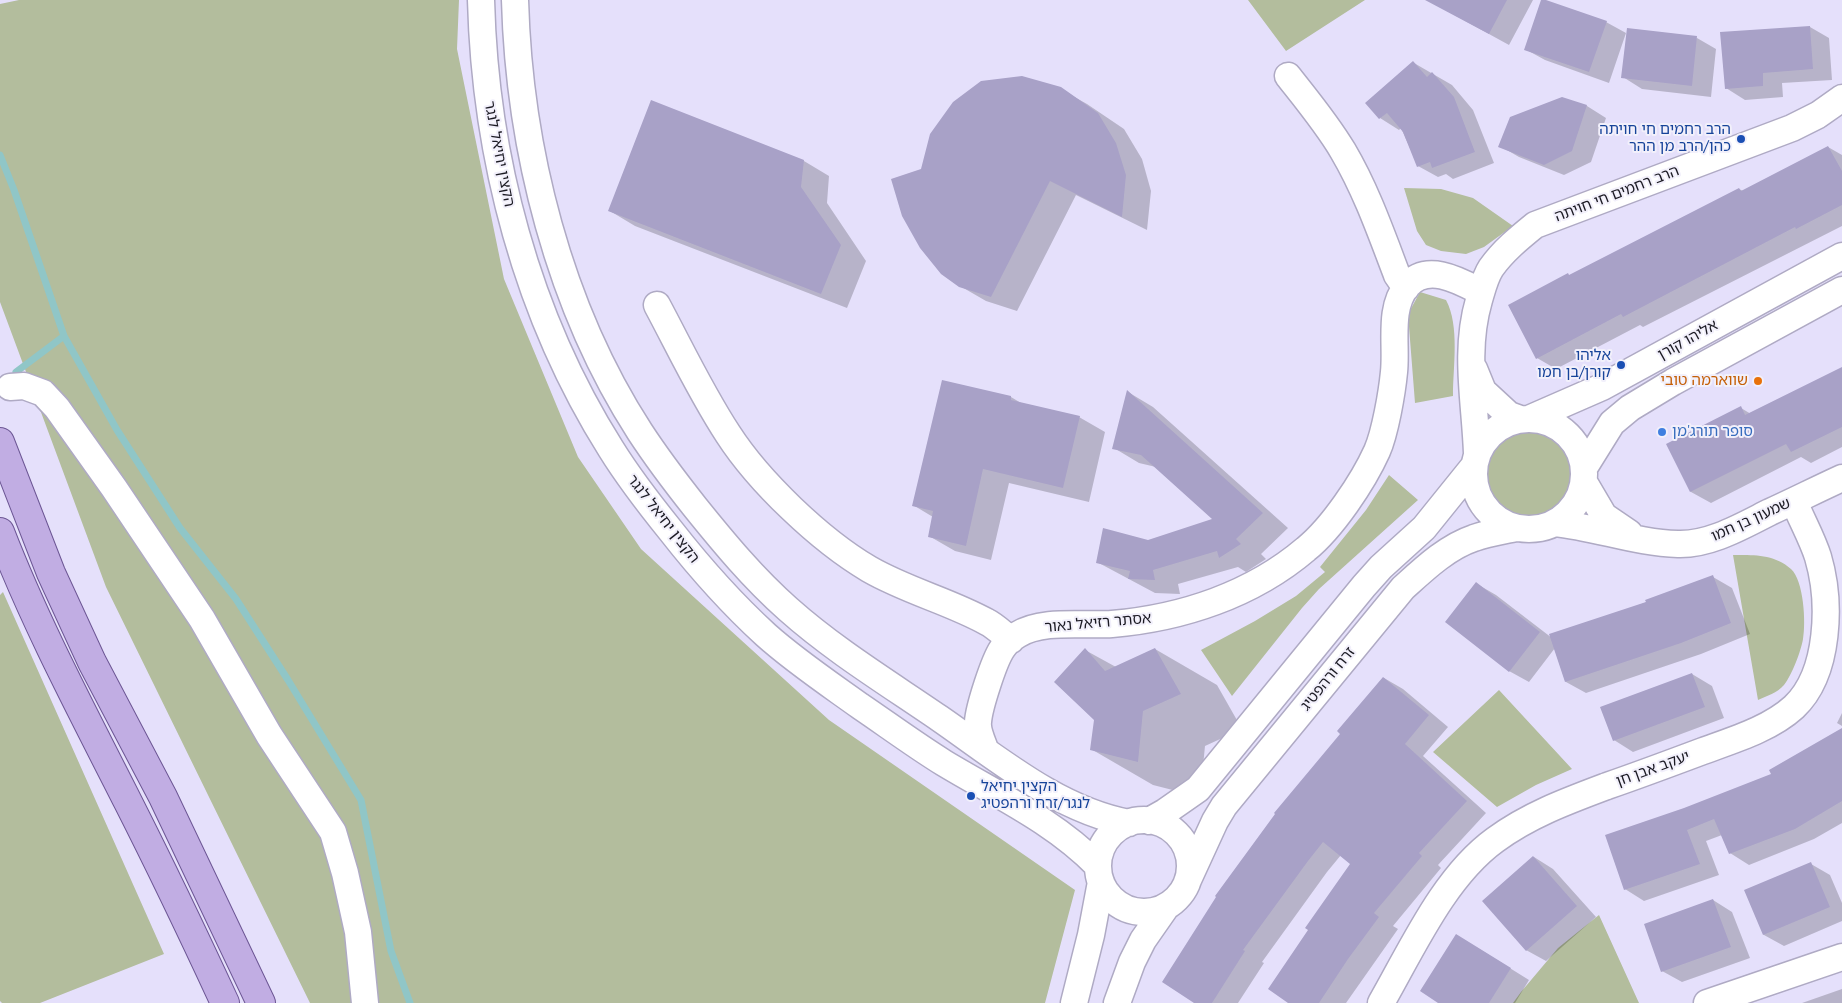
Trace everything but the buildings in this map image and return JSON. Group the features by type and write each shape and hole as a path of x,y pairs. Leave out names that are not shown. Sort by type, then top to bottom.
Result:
{"main road":[{"path":"0,442 51,573 84,644 163,797 261,1003"},
{"path":"0,532 34,615 65,680 129,805 225,1003"}],"street":[{"name":"הקצין יחיאל לנגר","path":"481,0 489,103 504,190 520,247 534,290 570,374 596,426 632,480 698,565 727,598 766,635 830,684 943,762 1015,803 1070,840 1099,874"},
{"path":"515,0 522,91 529,139 537,182 566,279 600,360 640,433 724,544 788,610 866,668 1045,790 1085,811 1106,819 1162,825 1174,832 1183,842 1190,868 1187,882 1182,892 1166,907 1143,940 1132,962 1117,1003"},
{"path":"1288,76 1320,116 1343,150 1360,182 1397,275 1406,288 1408,284 1421,276 1438,274 1481,292"},
{"name":"הרב רחמים חי חויתה","path":"1470,361 1473,321 1490,269 1512,243 1535,225 1792,128 1818,115 1842,98"},
{"name":"אליהו קורן","path":"1526,419 1602,387 1842,256"},
{"name":"אסתר רזיאל נאור","path":"984,749 978,723 981,709 996,660 1003,646 1017,635 1029,630 1053,625 1144,621 1178,614 1208,604 1255,584 1308,548 1336,516 1378,450 1388,411 1394,372 1398,298 1406,288"},
{"name":"אליהו קורן","path":"1584,475 1612,423 1630,408 1681,377 1842,290"},
{"path":"657,305 728,435 773,489 810,526 841,551 870,569 896,583 988,622 1011,640"},
{"path":"1470,361 1483,391 1509,415 1547,421 1561,428 1572,439 1580,452 1584,475 1580,495 1574,507 1554,523 1542,528 1516,528 1501,522 1488,512 1479,498 1474,483 1475,460 1470,361"},
{"path":"10,386 24,386 43,393 57,408 114,488 202,619 269,735 333,832 345,873 358,932 365,1003"},
{"path":"1475,460 1487,437 1502,425 1526,419"},
{"name":"זרח ורהפטיג","path":"1139,822 1165,812 1198,789 1364,586 1381,567 1424,528 1475,460"},
{"name":"שמעון בן חמו","path":"1584,475 1604,516 1629,533 1655,542"},
{"name":"שמעון בן חמו","path":"1554,523 1581,526 1655,542 1696,543 1714,538 1842,478"},
{"name":"יעקב אבן חן","path":"1381,1003 1448,889 1470,861 1494,840 1525,820 1559,804 1732,740 1763,726 1788,711 1807,692 1815,676 1820,659 1826,612 1818,556 1794,501"},
{"name":"זרח ורהפטיג","path":"1187,882 1215,821 1224,806 1403,588 1459,544 1475,537 1516,528"},
{"path":"1074,1003 1091,935 1100,852 1106,839 1117,829 1139,822"},
{"path":"1099,874 1108,896 1121,906 1135,912 1151,912 1166,907"},
{"path":"1707,1003 1842,957"}],"green space":[{"path":"19,0 459,0 457,49 504,279 578,457 641,549 829,720 1075,890 1045,1003 310,1003 106,587 0,302 0,4"},
{"path":"1248,0 1365,0 1286,51"},
{"path":"1404,188 1441,189 1473,198 1513,226 1484,247 1466,254 1441,251 1426,245 1417,231"},
{"path":"1420,292 1446,300 1450,310 1454,334 1453,396 1415,403 1408,314"},
{"path":"1529,429 1546,432 1561,442 1571,457 1574,474 1571,491 1561,506 1546,516 1529,519 1512,516 1497,506 1487,491 1484,474 1487,457 1497,442 1512,432"},
{"path":"1389,475 1418,500 1319,589 1232,696 1201,650 1296,596 1325,572 1320,567 1366,510"},
{"path":"1733,555 1764,556 1784,564 1791,569 1799,583 1803,602 1804,632 1796,663 1787,681 1781,688 1758,700"},
{"path":"3,592 164,954 40,1003 2,1003 0,1001 0,595"},
{"path":"1499,690 1572,769 1536,785 1497,807 1433,752"},
{"path":"1599,915 1639,1003 1513,1003 1558,948"}],"waterway":[{"path":"0,155 14,190 64,336 117,430 180,528 236,599 361,800 391,951 410,1003"},
{"path":"16,372 64,336"}],"place":[{"name":"הרב רחמים חי חויתה כהן/הרב מן ההר","path":"1741,139"},
{"name":"אליהו קורן/בן חמו","path":"1621,365"},
{"name":"שווארמה טובי","path":"1758,381"},
{"name":"סופר תורג'מן","path":"1662,432"},
{"name":"הקצין יחיאל לנגר/זרח ורהפטיג","path":"971,796"}]}
